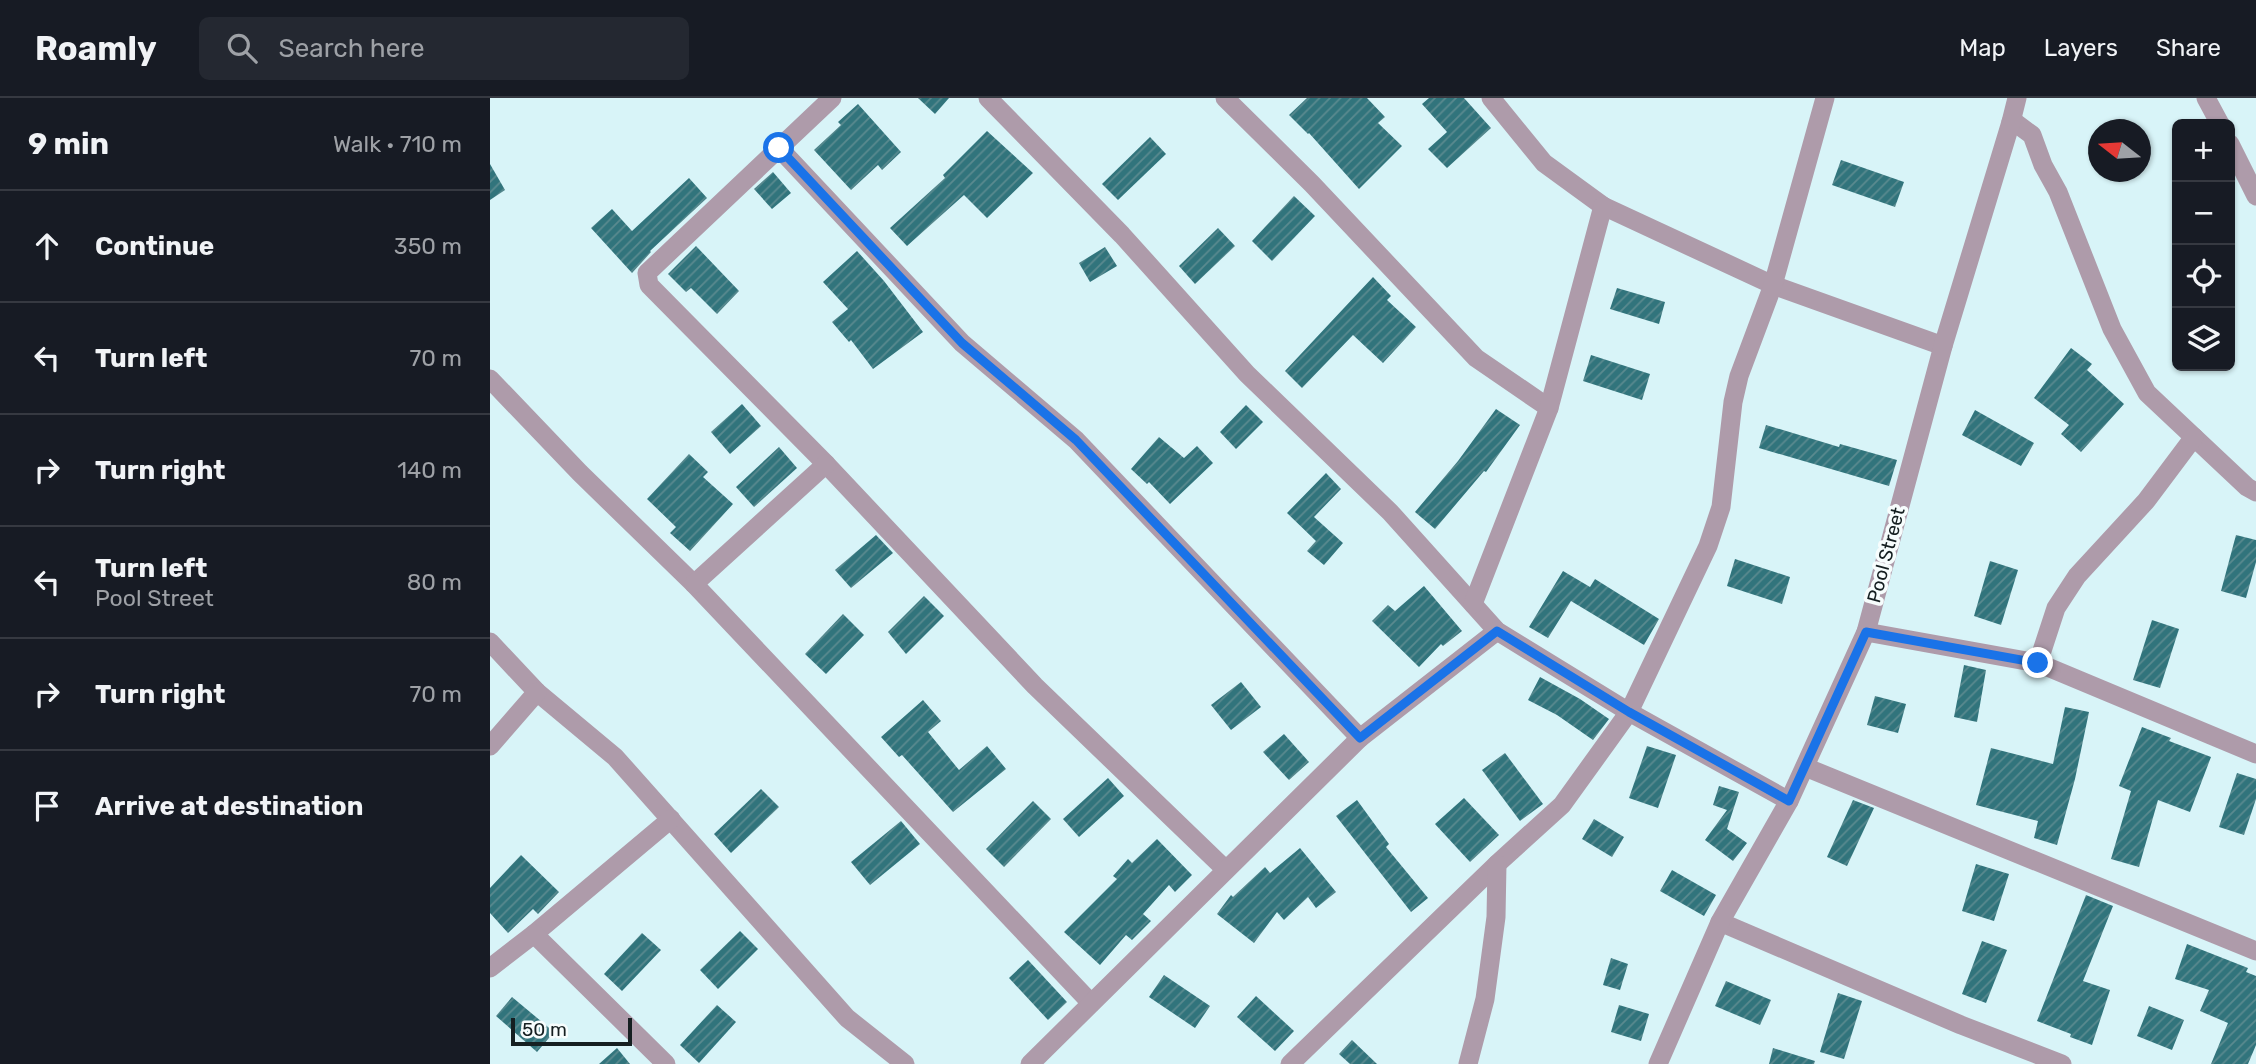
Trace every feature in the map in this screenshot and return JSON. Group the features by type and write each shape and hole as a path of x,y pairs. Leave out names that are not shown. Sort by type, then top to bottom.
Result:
{"street":[{"path":"832,98 647,273 649,285 826,464 1035,686 1226,870"},
{"path":"988,98 1122,235 1247,374 1390,512 1497,631 1629,712 1789,801"},
{"path":"1225,98 1312,184 1476,358 1549,408"},
{"path":"1490,98 1544,163 1603,206 1773,285 1943,346"},
{"path":"1290,1064 1562,805 1629,712 1708,546 1721,506 1733,402 1739,376 1773,285 1825,98"},
{"name":"Pool Street","path":"1658,1064 1720,922 1789,801 1866,632 1943,346 2017,98"},
{"path":"2206,98 2217,119"},
{"path":"2011,122 2032,135 2067,214 2112,329 2147,393 2251,490 2256,469"},
{"path":"779,148 962,343 1076,440 1360,738"},
{"path":"2235,154 2256,196"},
{"path":"1473,604 1549,408 1603,206"},
{"path":"490,379 580,473 694,584 1091,1003"},
{"path":"2038,663 2056,608 2077,576 2146,501 2194,437"},
{"path":"694,584 826,464"},
{"path":"1030,1064 1360,738 1497,631"},
{"path":"1866,632 2038,663 2256,754"},
{"path":"490,642 537,692 615,757 847,1018 905,1064"},
{"path":"490,746 537,692"},
{"path":"1805,767 2256,951"},
{"path":"490,968 671,819"},
{"path":"1468,1064 1485,999 1496,917 1497,864"},
{"path":"1720,922 1961,1025 2062,1064"},
{"path":"534,934 666,1064"}],"building":[{"path":"918,98 949,98 935,114"},
{"path":"1307,98 1367,98 1385,117 1378,123 1402,146 1359,189 1309,133 1289,115"},
{"path":"1429,98 1464,98 1491,128 1447,168 1428,149 1447,132 1422,104"},
{"path":"858,104 901,152 882,170 878,165 851,190 814,150 841,125 838,122"},
{"path":"987,131 1033,173 987,218 964,195 907,246 890,228 945,178 943,175"},
{"path":"1150,137 1166,154 1118,200 1102,184"},
{"path":"1841,160 1904,182 1895,207 1832,185"},
{"path":"490,164 505,190 490,200"},
{"path":"773,172 791,193 772,209 754,189"},
{"path":"689,178 707,198 650,251 632,273 591,228 612,209 632,231"},
{"path":"1294,196 1315,216 1272,261 1252,241"},
{"path":"1218,228 1235,246 1195,284 1179,266"},
{"path":"696,246 739,291 717,314 691,288 686,292 668,274"},
{"path":"1105,247 1117,266 1090,282 1079,263"},
{"path":"857,251 923,332 873,369 851,340 849,342 832,322 848,309 823,282"},
{"path":"1373,277 1391,296 1387,300 1416,327 1383,363 1353,335 1302,388 1285,371"},
{"path":"1617,288 1665,302 1659,324 1610,309"},
{"path":"2071,348 2092,364 2087,370 2124,404 2081,452 2061,434 2069,425 2034,398"},
{"path":"1591,355 1650,374 1642,400 1583,381"},
{"path":"742,404 761,426 730,454 711,432"},
{"path":"1246,405 1263,422 1236,449 1220,432"},
{"path":"1496,409 1520,425 1486,472 1484,471 1435,529 1415,512 1458,461"},
{"path":"1975,410 2034,443 2021,466 1962,435"},
{"path":"1766,425 1839,447 1840,444 1897,460 1889,486 1759,448"},
{"path":"1159,437 1184,458 1197,446 1213,463 1170,504 1149,482 1147,484 1131,469"},
{"path":"779,447 797,468 754,507 736,487"},
{"path":"689,454 708,472 703,477 733,504 690,551 670,533 676,527 647,499"},
{"path":"1326,473 1341,489 1314,517 1343,543 1324,565 1307,551 1316,541 1287,513"},
{"path":"876,535 893,553 851,588 835,570"},
{"path":"2236,535 2256,540 2256,562 2246,598 2221,591"},
{"path":"1735,559 1790,577 1782,604 1727,586"},
{"path":"1990,561 2018,570 2001,625 1974,616"},
{"path":"1563,571 1590,587 1595,579 1659,619 1644,645 1571,601 1548,638 1529,627"},
{"path":"1424,586 1462,631 1443,646 1441,644 1419,667 1372,621 1388,605 1395,611"},
{"path":"924,596 944,616 906,654 888,632"},
{"path":"843,614 864,635 826,674 805,654"},
{"path":"2152,620 2179,629 2160,688 2133,680"},
{"path":"1964,665 1986,670 1977,722 1954,717"},
{"path":"1540,677 1609,719 1593,740 1557,715 1528,700"},
{"path":"1241,682 1261,707 1231,730 1211,705"},
{"path":"1875,696 1906,704 1898,733 1867,725"},
{"path":"923,700 941,721 928,732 959,770 987,746 1006,769 953,812 902,755 899,757 881,737"},
{"path":"2065,707 2089,712 2057,845 2034,838 2038,821 1976,805 1991,748 2053,764"},
{"path":"2142,727 2211,757 2190,812 2158,800 2139,867 2111,859 2131,791 2119,786"},
{"path":"1284,734 1309,762 1289,780 1263,752"},
{"path":"1647,746 1676,755 1658,808 1629,798"},
{"path":"1505,753 1543,804 1520,821 1482,770"},
{"path":"2237,773 2256,779 2256,799 2244,835 2219,827"},
{"path":"1108,778 1124,796 1079,837 1063,819"},
{"path":"1719,786 1739,792 1727,829 1747,843 1733,861 1705,840 1727,810 1713,805"},
{"path":"761,789 779,807 731,853 714,834"},
{"path":"1464,798 1499,835 1470,862 1435,824"},
{"path":"1357,800 1389,844 1386,847 1428,898 1411,912 1336,816"},
{"path":"1853,800 1874,808 1847,866 1827,857"},
{"path":"1033,801 1051,819 1004,867 986,849"},
{"path":"1594,819 1624,837 1612,857 1582,839"},
{"path":"901,821 920,844 870,885 851,862"},
{"path":"1157,839 1192,875 1175,892 1169,885 1143,914 1151,921 1132,940 1126,935 1100,965 1064,932 1117,879 1113,876 1128,859 1132,863"},
{"path":"1300,848 1336,892 1316,908 1308,897 1284,920 1277,912 1254,943 1217,914 1231,895 1233,897 1265,867 1270,873"},
{"path":"521,855 559,892 538,914 533,909 508,933 490,913 490,888"},
{"path":"1976,864 2009,874 1994,921 1962,911"},
{"path":"1672,870 1716,895 1704,916 1660,891"},
{"path":"2086,895 2113,906 2083,981 2110,990 2092,1045 2037,1021"},
{"path":"740,931 758,949 718,989 700,970"},
{"path":"642,933 661,950 622,991 604,974"},
{"path":"1982,941 2007,950 1986,1003 1962,994"},
{"path":"2187,944 2248,968 2246,972 2256,976 2256,1045 2248,1064 2211,1064 2228,1023 2200,1011 2209,990 2175,979"},
{"path":"1611,958 1628,964 1620,990 1603,985"},
{"path":"1028,960 1067,1002 1048,1020 1009,978"},
{"path":"1164,975 1210,1006 1195,1028 1149,997"},
{"path":"1726,981 1771,1000 1760,1025 1715,1006"},
{"path":"1838,993 1862,1001 1844,1059 1820,1052"},
{"path":"1256,996 1294,1031 1275,1051 1237,1017"},
{"path":"512,997 554,1032 537,1052 496,1016"},
{"path":"717,1005 736,1022 699,1063 680,1045"},
{"path":"1619,1005 1649,1014 1641,1041 1611,1032"},
{"path":"2149,1006 2184,1020 2172,1050 2137,1036"},
{"path":"1352,1040 1377,1064 1350,1064 1339,1054"},
{"path":"617,1048 630,1064 599,1064"},
{"path":"1773,1048 1815,1061 1814,1064 1769,1064"}],"route":[{"path":"779,148 962,343 1076,440 1360,738 1497,631 1629,712 1789,801 1866,632 2038,663"}]}
